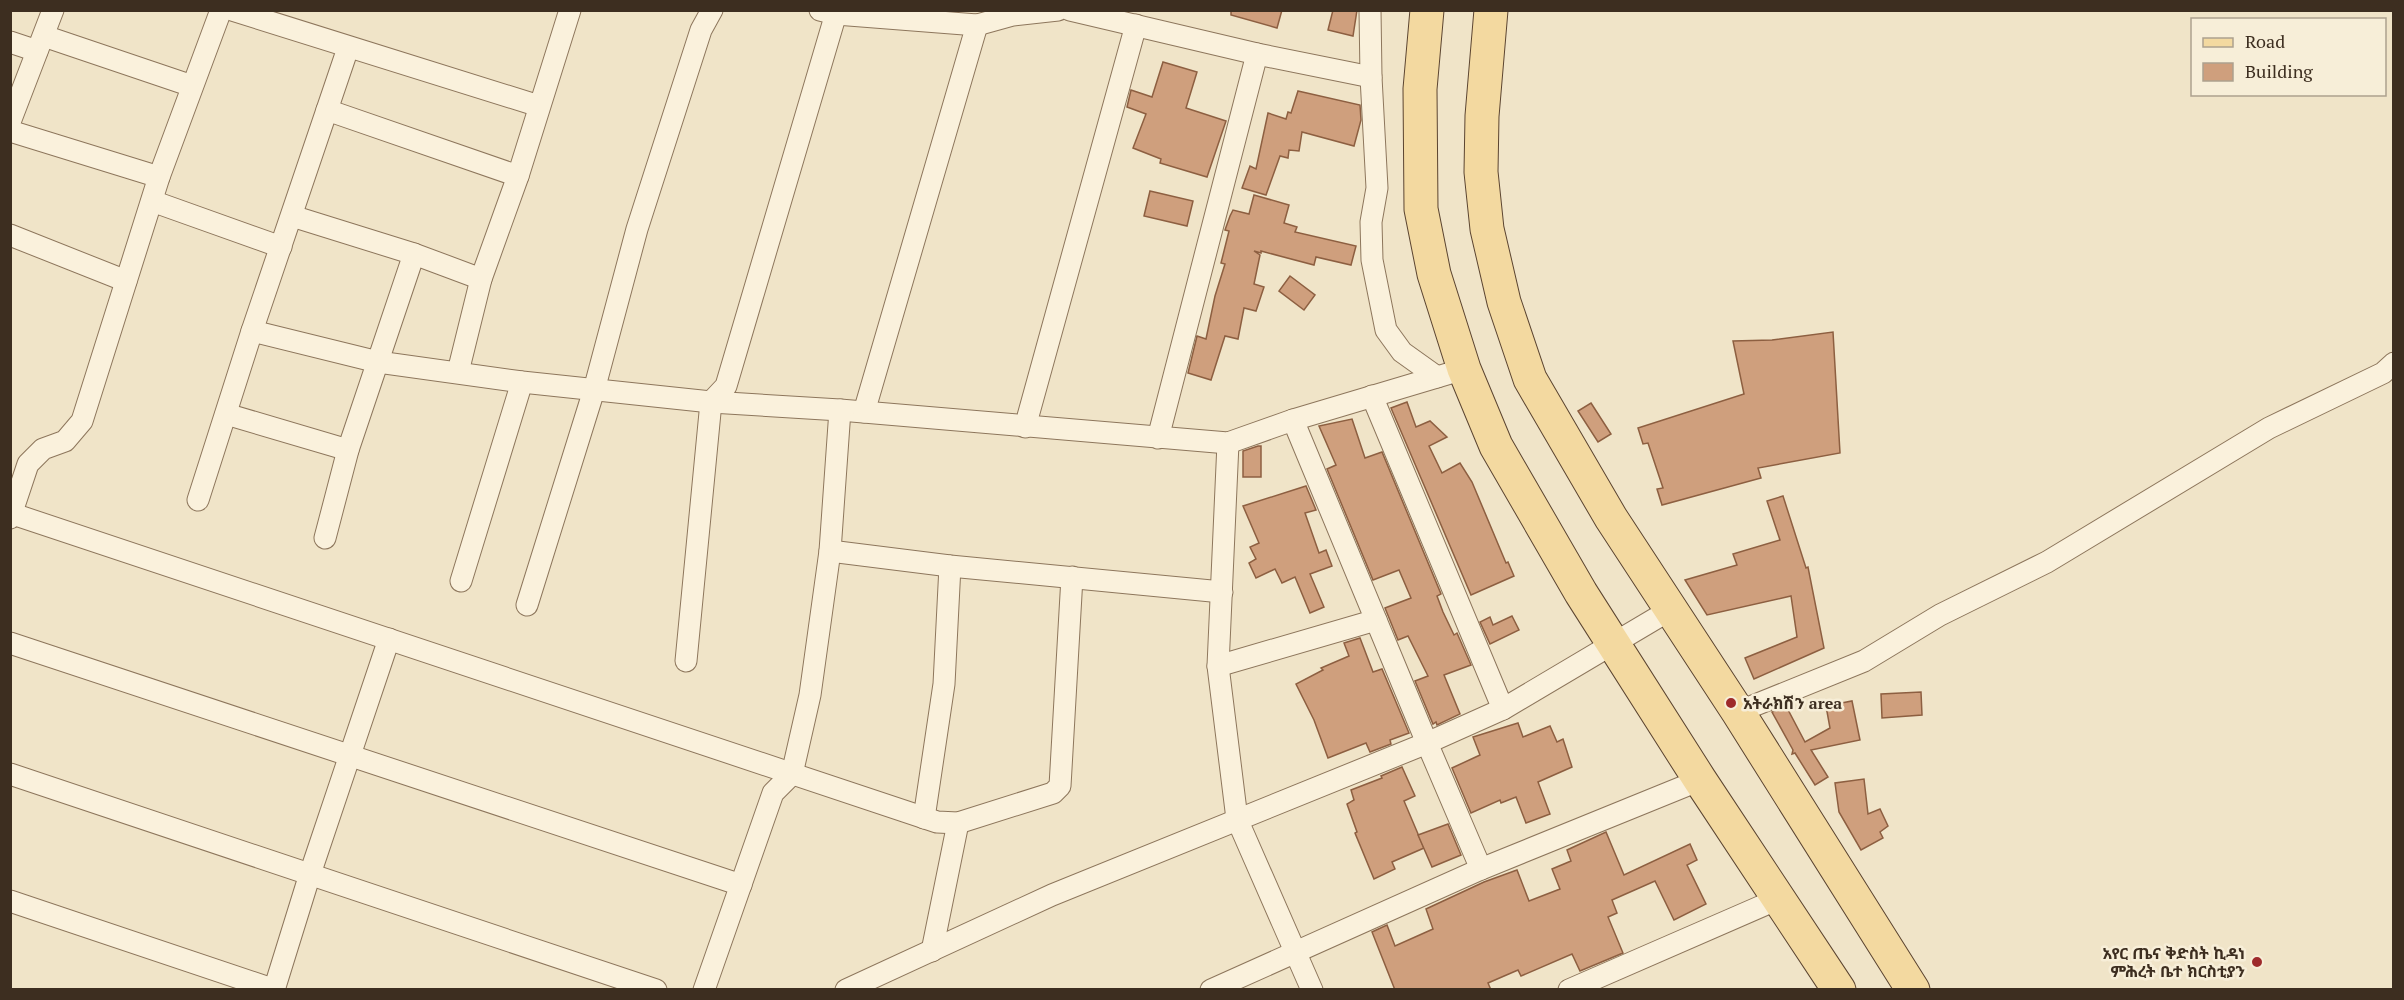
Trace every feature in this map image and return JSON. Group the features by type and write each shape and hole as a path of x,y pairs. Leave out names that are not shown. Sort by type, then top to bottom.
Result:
{"main road":[{"path":"1427,10 1420,89 1421,209 1450,373 1496,446 1581,593 1700,780 1839,990"},
{"path":"1491,10 1482,117 1481,172 1487,229 1504,302 1530,379 1569,449 1913,990"}],"street":[{"path":"10,122 53,10"},
{"path":"221,10 159,177 82,421 65,441 43,448 27,464 11,515 937,822 958,823 1053,793 1060,786 1072,577"},
{"path":"232,10 286,18 348,48 539,106"},
{"path":"458,372 481,279 518,176 570,10"},
{"path":"527,605 594,390 637,229 701,30 712,10"},
{"path":"686,661 711,402 726,386 831,12 977,25 1013,15 1058,10"},
{"path":"1070,10 1257,54 1371,77"},
{"path":"1370,10 1377,188 1371,222 1372,260 1386,330 1402,352 1450,373"},
{"path":"864,412 977,25"},
{"path":"1024,427 1136,25"},
{"path":"10,42 40,44 192,86"},
{"path":"198,500 252,331 348,48"},
{"path":"1158,438 1257,54"},
{"path":"327,110 518,176"},
{"path":"10,131 159,177"},
{"path":"152,201 281,247"},
{"path":"292,216 414,254 481,279"},
{"path":"10,235 126,281"},
{"path":"325,538 348,450 414,254"},
{"path":"252,331 378,362 522,382 711,402 840,410 1228,443 1293,420 1450,373"},
{"path":"1738,712 1864,661 1940,615 2047,562 2269,428 2384,372 2394,363"},
{"path":"461,581 522,382"},
{"path":"1372,396 1503,709"},
{"path":"705,990 773,793 792,774 810,695 830,551 840,410"},
{"path":"226,414 348,450"},
{"path":"1293,420 1426,743 1481,869"},
{"path":"1228,443 1218,666 1237,819 1312,990"},
{"path":"830,551 950,566 1222,592"},
{"path":"924,818 944,684 950,566"},
{"path":"846,990 1052,895 1426,743 1503,709 1671,610"},
{"path":"1218,666 1376,620"},
{"path":"10,901 274,990 310,874 389,639"},
{"path":"10,644 741,885"},
{"path":"10,774 656,990"},
{"path":"1211,990 1481,869 1700,780"},
{"path":"932,951 958,823"},
{"path":"1569,990 1779,899"}],"building":[{"path":"1231,10 1282,10 1277,28 1231,15"},
{"path":"1333,10 1357,10 1353,36 1328,30"},
{"path":"1163,62 1197,72 1186,108 1226,121 1207,177 1160,163 1161,159 1133,148 1146,114 1127,107 1131,90 1152,97"},
{"path":"1298,91 1360,105 1361,120 1354,146 1302,132 1299,151 1289,150 1288,158 1280,156 1266,195 1242,188 1250,166 1256,169 1268,113 1286,119 1288,112 1291,113"},
{"path":"1150,191 1193,201 1187,226 1144,216"},
{"path":"1254,195 1289,205 1284,223 1297,227 1295,232 1356,246 1351,265 1316,257 1314,265 1254,251 1260,255 1254,284 1264,287 1256,311 1244,308 1238,339 1225,336 1211,380 1188,373 1197,336 1206,339 1215,296 1225,264 1221,263 1229,231 1225,230 1230,216 1233,210 1249,214"},
{"path":"1290,276 1315,295 1304,310 1279,291"},
{"path":"1833,332 1840,453 1758,468 1761,478 1662,505 1657,489 1663,488 1648,443 1643,444 1638,428 1744,394 1733,341 1772,340"},
{"path":"1407,402 1416,427 1430,421 1447,437 1429,446 1442,473 1460,463 1472,482 1506,563 1508,562 1514,576 1471,595 1391,408"},
{"path":"1591,403 1611,434 1598,442 1578,411"},
{"path":"1352,419 1365,458 1382,452 1441,594 1437,596 1443,612 1454,635 1457,633 1471,665 1444,675 1460,714 1437,725 1436,722 1433,724 1415,681 1428,676 1408,636 1398,640 1385,608 1411,598 1399,570 1373,580 1327,469 1336,465 1319,426"},
{"path":"1261,446 1261,477 1243,477 1243,451"},
{"path":"1306,486 1316,510 1305,513 1319,553 1326,550 1332,566 1310,574 1324,607 1310,613 1295,577 1282,583 1275,569 1256,578 1249,563 1256,559 1250,547 1259,543 1243,506"},
{"path":"1783,496 1806,568 1808,567 1824,648 1754,679 1745,658 1797,637 1791,596 1707,615 1685,580 1737,565 1733,554 1780,540 1767,501"},
{"path":"1512,616 1519,630 1490,644 1480,622 1490,617 1493,625"},
{"path":"1360,638 1373,672 1382,669 1409,733 1390,740 1391,744 1370,752 1366,743 1328,758 1314,720 1296,684 1323,670 1321,668 1349,656 1344,643"},
{"path":"1921,692 1922,715 1882,718 1881,694"},
{"path":"1852,701 1860,740 1811,750 1828,777 1815,785 1795,753 1792,754 1793,750 1772,712 1786,706 1805,742 1830,728 1826,706"},
{"path":"1518,723 1523,737 1550,726 1557,742 1563,739 1572,767 1538,782 1550,814 1526,823 1516,797 1501,803 1500,800 1471,813 1452,768 1480,755 1473,737"},
{"path":"1402,767 1415,796 1404,801 1424,848 1392,862 1395,869 1374,879 1355,833 1357,832 1347,804 1354,800 1351,790 1382,778 1381,776"},
{"path":"1864,779 1868,814 1880,809 1888,826 1880,832 1883,838 1861,850 1839,812 1835,783"},
{"path":"1448,824 1461,855 1432,867 1418,835"},
{"path":"1606,832 1624,875 1690,844 1697,860 1687,865 1706,904 1674,920 1655,881 1612,900 1617,913 1608,917 1623,953 1580,971 1572,954 1521,976 1518,970 1488,983 1491,990 1395,990 1372,932 1387,925 1395,946 1433,929 1426,909 1484,882 1517,870 1529,901 1560,889 1552,869 1571,861 1567,850"}],"place":[{"name":"አትራክሽን area","path":"1731,703"},
{"name":"አየር ጤና ቅድስት ኪዳነ ምሕረት ቤተ ክርስቲያን","path":"2257,962"}]}
